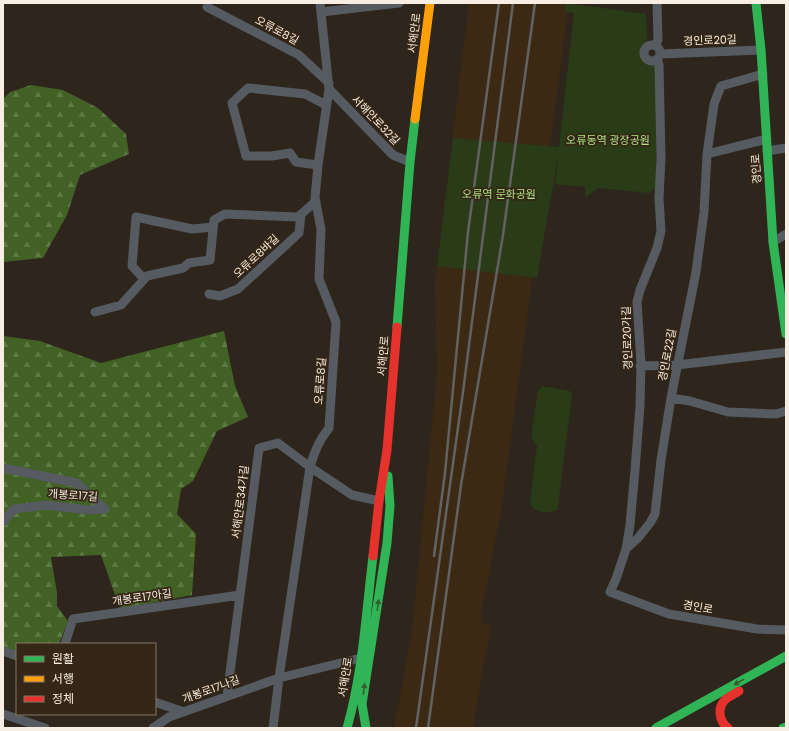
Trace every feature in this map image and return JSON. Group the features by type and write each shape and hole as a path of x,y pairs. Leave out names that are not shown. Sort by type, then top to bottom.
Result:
{"main road":[{"name":"서해안로","path":"347,728 352,710 361,658 378,502 387,450 410,162 430,3"},
{"name":"경인로","path":"756,3 763,74 773,242 786,333"},
{"path":"366,728 362,704 387,543 390,506 387,450"},
{"path":"656,728 786,656"},
{"path":"728,728 723,725 720,716 721,708 726,699 779,668 786,666"},
{"path":"352,710 357,728"}],"street":[{"name":"서해안로","path":"321,8 399,3"},
{"path":"655,45 658,40 657,3"},
{"name":"오류로8길","path":"207,7 299,55 329,86"},
{"name":"오류로8길","path":"279,678 310,467 316,446 329,428 336,322 319,279 321,229 316,201 318,165 329,86 321,8"},
{"path":"650,45 655,45 659,48 658,57 651,61 647,59 644,51 650,45"},
{"name":"경인로20길","path":"658,57 761,50"},
{"name":"경인로20가길","path":"610,592 626,549 630,526 636,463 640,406 637,302 640,290 657,248 661,230 659,198 660,158 658,57"},
{"name":"경인로22길","path":"626,549 638,538 655,514 661,460 671,398 696,272 704,212 707,154 714,104 721,86 763,74"},
{"name":"서해안로32길","path":"329,86 393,155 410,162"},
{"path":"318,165 296,162 290,153 272,156 246,156 232,103 248,88 305,94 326,105"},
{"path":"707,154 766,139"},
{"path":"767,152 786,148"},
{"path":"301,214 316,201"},
{"name":"오류로8바길","path":"213,227 214,220 225,214 298,217 301,214"},
{"name":"오류로8바길","path":"209,294 220,296 238,289 299,233 301,214"},
{"path":"95,312 121,305 144,279 146,276 183,268 189,264 210,260 213,227 192,229 136,217 132,266 144,279"},
{"path":"773,242 786,234"},
{"path":"640,366 678,365 786,352"},
{"path":"671,398 690,401 728,412 776,414 786,411"},
{"name":"서해안로34가길","path":"227,696 259,448 278,443 310,467 352,495 378,502"},
{"name":"개봉로17길","path":"3,468 77,483 105,509 88,510 47,505 14,509 3,522"},
{"name":"경인로","path":"610,592 669,614 757,629 786,630"},
{"name":"개봉로17아길","path":"65,643 73,619 240,595"},
{"path":"3,651 16,656"},
{"name":"개봉로17나길","path":"153,728 169,717 279,678 361,658"},
{"path":"273,728 279,678"},
{"path":"156,702 184,712"},
{"path":"3,714 46,728"}],"shaded area":[{"path":"469,3 569,3 502,505 481,615 483,624 491,624 473,728 394,728 412,632 437,374 435,284"}],"green space":[{"path":"566,3 646,14 647,43 642,48 640,55 646,63 656,66 656,188 649,193 598,188 587,197 585,195 585,187 555,184 558,157 537,278 437,266 453,138 559,147 574,13 565,12"},
{"path":"31,85 63,90 98,108 126,134 129,154 80,175 67,215 43,258 3,262 3,99 10,92"},
{"path":"224,331 235,386 248,417 217,431 193,481 181,489 177,514 196,534 192,595 120,609 101,555 51,557 57,593 57,606 68,621 59,643 16,643 16,656 3,651 3,336 40,341 101,363"},
{"path":"542,386 570,391 572,395 558,509 551,512 537,511 531,506 530,502 537,446 531,437 538,391"}],"railway":[{"path":"434,556 445,473 468,232 499,3"},
{"path":"416,728 463,392 513,3"},
{"path":"428,728 461,485 503,235 535,3"}],"traffic: fast":[{"path":"756,3 761,50 773,242 786,334"},
{"path":"397,327 410,162 415,119"},
{"path":"366,728 362,704 387,543 390,506 388,476"},
{"path":"347,728 357,686 373,556"},
{"path":"656,728 786,656"}],"traffic: slow":[{"path":"415,119 430,3"}],"traffic: jam":[{"path":"373,556 379,501 387,450 397,327"},
{"path":"728,728 723,722 720,714 722,703 739,691"}],"park label":[{"name":"오류동역 광장공원","path":"608,140"},
{"name":"오류역 문화공원","path":"499,194"}]}
